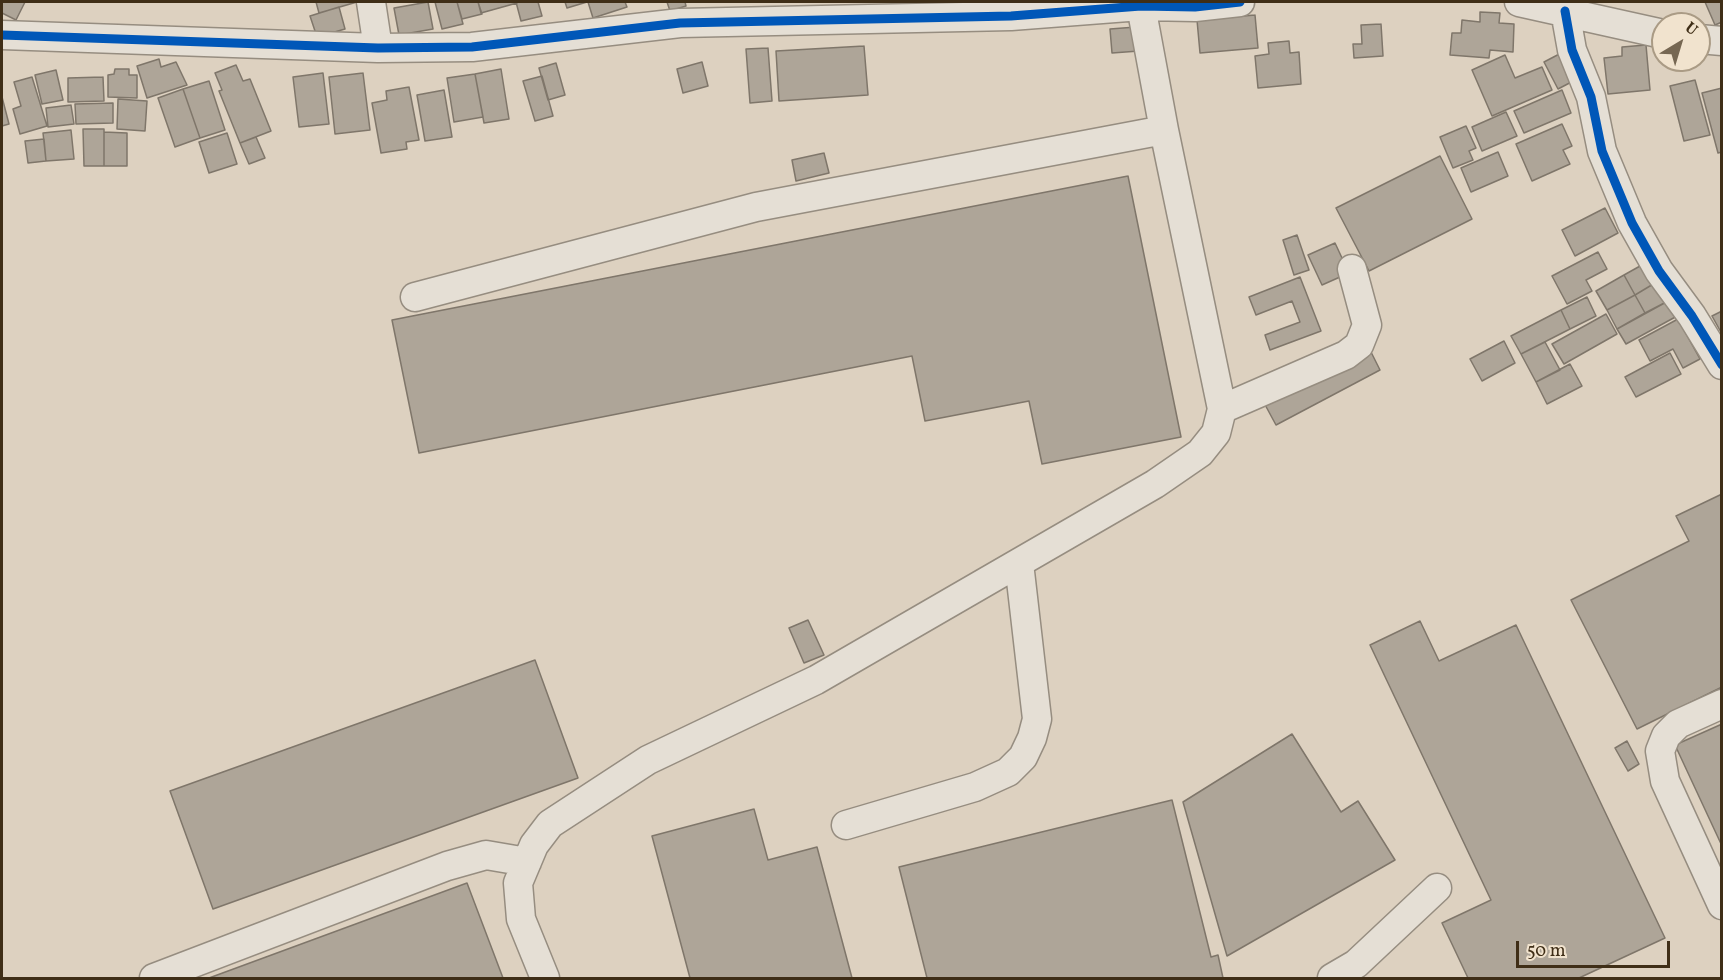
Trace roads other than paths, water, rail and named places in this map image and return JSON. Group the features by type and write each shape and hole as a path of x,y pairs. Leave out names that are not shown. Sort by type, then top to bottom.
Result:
{"street":[{"path":"371,2 378,48"},
{"path":"2,35 378,48 472,47 804,11 1011,16 1141,6 1240,2"},
{"path":"1519,2 1651,31"},
{"path":"544,978 521,919 518,883 534,845 550,824 648,760 816,680 1155,484 1200,453 1216,433 1222,409 1164,130 1141,6"},
{"path":"1565,11 1572,50 1591,97 1602,151 1632,223 1659,271 1692,316 1722,365"},
{"path":"415,297 756,207 1164,130"},
{"path":"1222,409 1346,355 1359,345 1367,325 1352,269"},
{"path":"846,825 975,787 1008,772 1023,757 1037,719 1019,563"},
{"path":"1722,704 1678,724 1666,736 1660,751 1665,781 1722,904"},
{"path":"154,978 447,866 486,855 526,862"},
{"path":"1332,978 1356,964 1437,888"}]}
